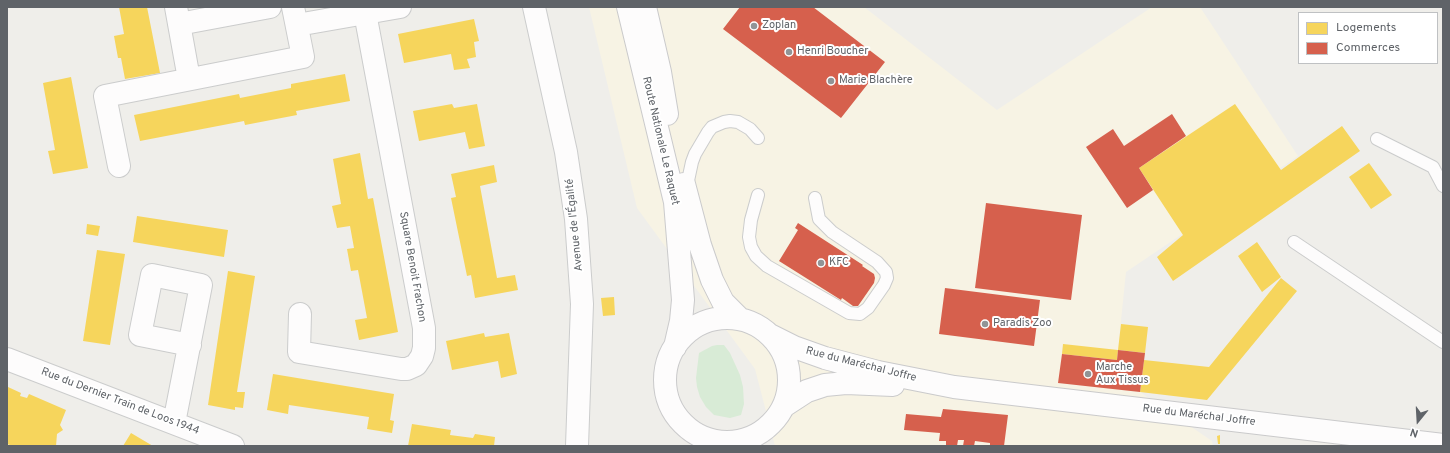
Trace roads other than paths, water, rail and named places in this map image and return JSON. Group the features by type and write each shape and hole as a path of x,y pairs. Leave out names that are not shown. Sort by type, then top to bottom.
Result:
{"street":[{"path":"189,79 178,16 270,7"},
{"path":"119,166 105,96 303,57 295,16 365,13 400,7"},
{"name":"Avenue de l'Égalité","path":"534,7 566,152 576,219 582,304 577,446"},
{"name":"Route Nationale Le Raquet","path":"628,7 675,202 683,300 681,321 674,348"},
{"name":"Route Nationale Le Raquet","path":"645,7 660,72 668,120 700,245 712,280 723,302 740,319"},
{"name":"Square Benoit Frachon","path":"300,314 299,352 401,369 407,369 416,365 422,356 424,348 424,328 365,13"},
{"path":"773,446 780,412 789,386 789,372 783,352 770,335 759,327 740,319 719,319 706,322 688,332 674,348 666,368 665,382 667,395 672,408 680,420 690,430 706,441 736,442 743,440 762,432 780,412"},
{"name":"Rue du Maréchal Joffre","path":"770,335 799,349 825,358 878,372 954,387 1443,445"},
{"path":"174,423 190,345"},
{"name":"Rue du Dernier Train de Loos 1944","path":"7,359 232,446"},
{"name":"Rue du Maréchal Joffre","path":"780,412 807,391 825,385 846,383 954,387"},
{"path":"1327,431 1348,446"}],"lane":[{"path":"686,191 693,158 712,127 724,122 738,122 750,129 758,138"},
{"path":"1377,138 1433,167 1443,186"},
{"path":"758,195 751,220 749,237 751,247 756,256 767,266 849,313 860,314 868,308 884,285 887,278 886,272 878,262 832,232 819,219 815,198"},
{"path":"1294,242 1443,342"}],"place":[{"name":"Zoplan","path":"754,26"},
{"name":"Henri Boucher","path":"789,52"},
{"name":"Marie Blachère","path":"831,81"},
{"name":"KFC","path":"821,263"},
{"name":"Paradis Zoo","path":"985,324"},
{"name":"Marche Aux Tissus","path":"1088,374"}]}
